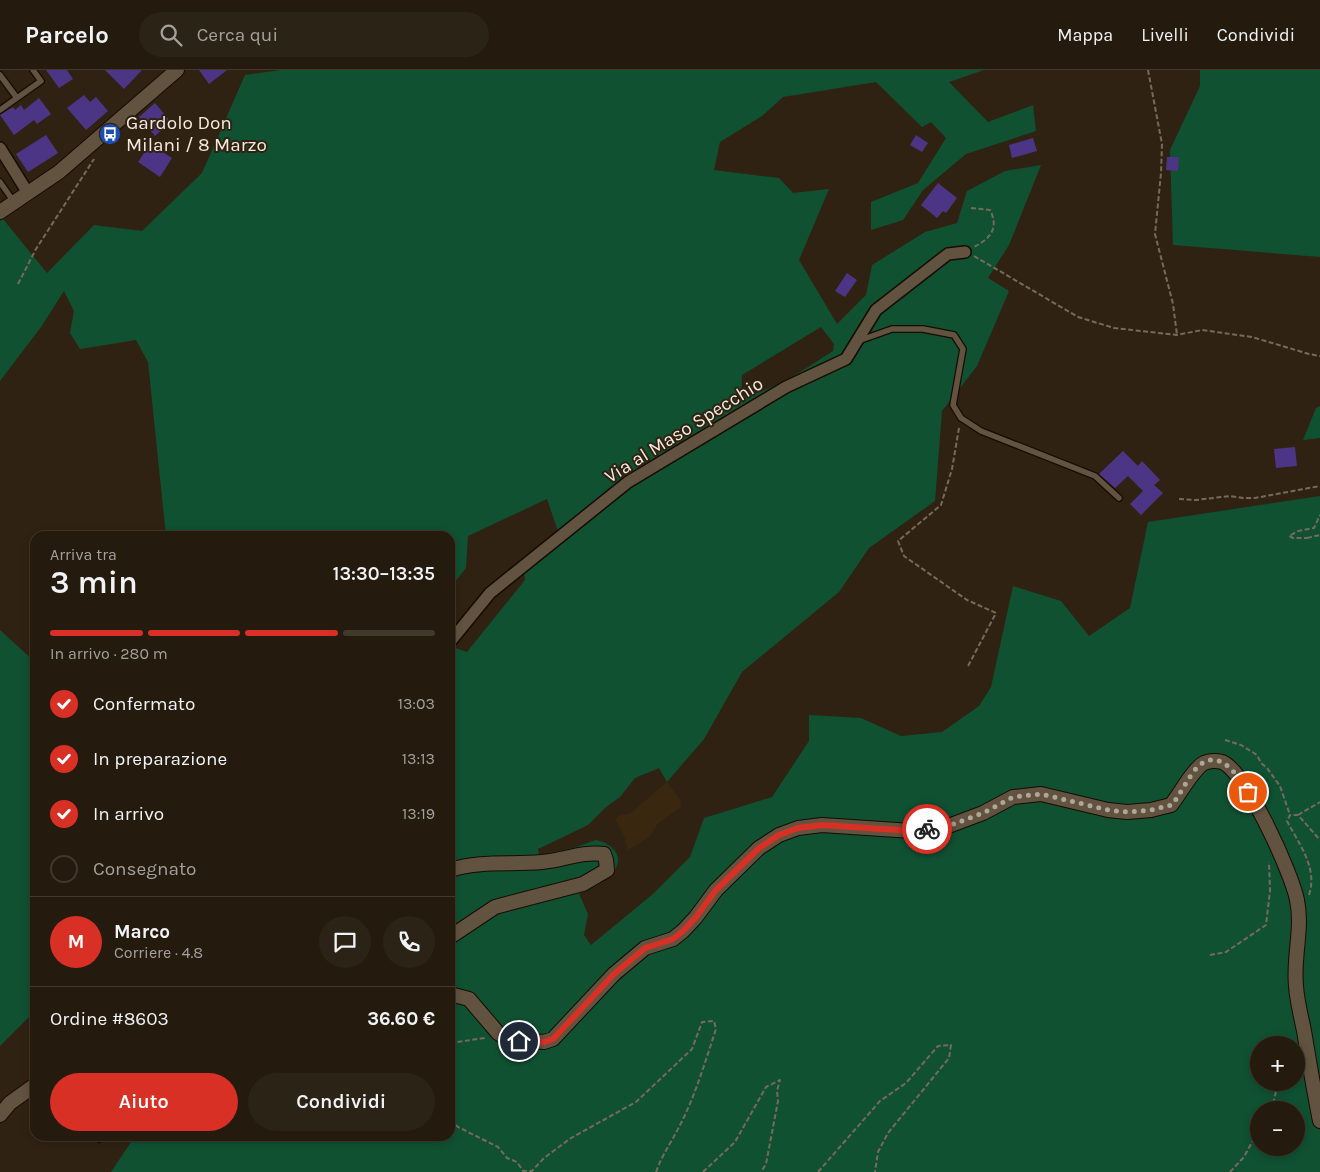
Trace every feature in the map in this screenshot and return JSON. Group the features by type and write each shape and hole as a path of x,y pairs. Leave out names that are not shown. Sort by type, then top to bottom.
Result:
{"street":[{"path":"0,212 59,172 177,70"},
{"path":"0,148 28,193"},
{"name":"Via al Maso Specchio","path":"455,636 490,593 628,482 786,387 846,360 876,310 948,254 965,252"},
{"path":"455,995 469,999 498,1033 509,1039 544,1042 553,1039 614,974 645,948 673,939 683,931 716,890 759,848 779,835 798,828 822,825 912,831 951,825 983,813 1013,797 1041,794 1108,810 1127,812 1151,810 1172,805 1194,771 1202,764 1222,761 1239,777 1265,821 1295,888 1300,916 1295,964 1296,987 1320,1121"},
{"path":"455,869 500,862 544,862 586,853 604,854 607,867 607,870 583,884 495,907 455,934"},
{"path":"0,1115 10,1103 30,1089"}],"lane":[{"path":"0,110 41,81 33,70"},
{"path":"0,75 16,98"},
{"path":"0,182 14,202"},
{"path":"856,342 892,328 923,329 954,335 963,349 953,404 961,418 981,431 1095,476 1119,498"}],"path":[{"path":"1148,70 1162,144 1155,234 1173,304 1177,335"},
{"path":"18,284 36,249 94,158 92,145"},
{"path":"965,252 982,243 994,228 995,220 990,210 971,208"},
{"path":"965,252 1078,317 1114,328 1177,335 1202,330 1252,338 1320,356"},
{"path":"961,418 952,469 941,504 898,541 904,556 967,600 996,613 967,668"},
{"path":"1179,500 1230,496 1255,498 1320,486"},
{"path":"1320,515 1314,528 1298,531 1289,536 1293,538 1308,538 1320,535"},
{"path":"1225,740 1241,745 1257,755 1260,763 1267,768 1280,786 1290,815 1287,821 1304,851 1311,872 1310,890 1300,916"},
{"path":"1290,815 1298,815 1320,802"},
{"path":"1298,815 1320,840"},
{"path":"1210,956 1226,952 1266,924 1270,892 1268,864 1276,846"},
{"path":"455,1124 498,1147 507,1158 517,1162 523,1171 532,1171 544,1158 571,1138 636,1102 692,1049 702,1022 714,1021 716,1030 699,1082 679,1127 661,1156 656,1172"},
{"path":"455,1042 495,1037 498,1033"},
{"path":"818,1172 880,1100 906,1083 938,1046 951,1045 949,1058 888,1133 878,1152 875,1172"},
{"path":"704,1172 735,1142 766,1087 780,1080 766,1164 761,1172"},
{"path":"1230,1172 1244,1157 1250,1146"}],"shaded area":[{"path":"667,782 680,800 681,807 658,823 649,837 628,850 624,836 615,819 631,813"}],"green space":[{"path":"281,70 984,70 949,82 988,122 1033,105 1036,131 966,154 923,190 903,220 871,230 871,202 918,183 946,138 931,122 922,127 876,82 783,97 762,116 720,142 714,170 779,178 793,193 829,189 799,260 837,324 866,295 872,265 925,232 957,223 967,191 1005,171 1041,165 1009,245 988,278 1009,291 977,366 942,411 935,501 869,548 839,592 742,672 704,739 667,782 659,768 635,778 620,797 606,807 588,825 538,849 539,855 573,848 596,840 609,845 617,854 618,862 610,876 579,894 588,914 584,935 591,945 653,894 690,857 704,818 772,797 809,741 809,715 861,718 901,736 942,732 979,706 991,687 1013,586 1061,601 1089,636 1130,608 1148,522 1320,496 1320,1172 111,1172 132,1141 455,1141 455,648 467,652 525,580 524,573 562,543 547,499 468,536 466,568 455,582 455,531 165,531 148,362 136,340 80,349 70,333 74,311 64,291 41,327 0,381 0,221 3,219 47,273 94,225 142,231 202,173 245,75","holes":["821,327 834,344 833,351 775,385 763,391 741,397 742,375"]},
{"path":"1200,70 1320,70 1320,257 1173,245 1170,150 1200,86"},
{"path":"1320,406 1320,438 1303,440 1316,408"},
{"path":"0,630 30,657 30,1016 0,1046"}],"building":[{"path":"46,70 67,70 73,79 59,88"},
{"path":"105,70 142,70 124,89"},
{"path":"199,70 227,70 209,84"},
{"path":"84,95 90,102 96,97 108,111 86,130 67,108"},
{"path":"39,98 51,114 37,124 34,120 14,135 0,115 13,107 15,110 21,105 24,110"},
{"path":"155,103 171,122 155,136 139,117"},
{"path":"46,135 58,153 28,172 16,154"},
{"path":"916,135 928,143 922,152 910,145"},
{"path":"1033,138 1037,151 1012,158 1009,145"},
{"path":"150,144 172,158 160,177 138,162"},
{"path":"1167,157 1179,157 1178,171 1166,170"},
{"path":"938,183 957,198 946,213 943,211 937,218 921,205"},
{"path":"847,273 857,280 845,297 835,291"},
{"path":"1295,447 1297,466 1276,468 1274,449"},
{"path":"1123,451 1138,466 1142,461 1160,480 1154,485 1163,493 1141,515 1130,504 1143,491 1128,476 1115,488 1099,474"}],"way so far":[{"path":"927,829 951,825 983,813 1013,797 1041,794 1108,810 1127,812 1151,810 1172,805 1194,771 1202,764 1212,761 1222,761 1231,768 1248,792"}],"place":[{"name":"Gardolo Don Milani / 8 Marzo","path":"110,134"}],"route":[{"path":"519,1041 544,1042 553,1039 614,974 645,948 673,939 683,931 716,890 759,848 779,835 798,828 822,825 912,831 927,829"}]}
